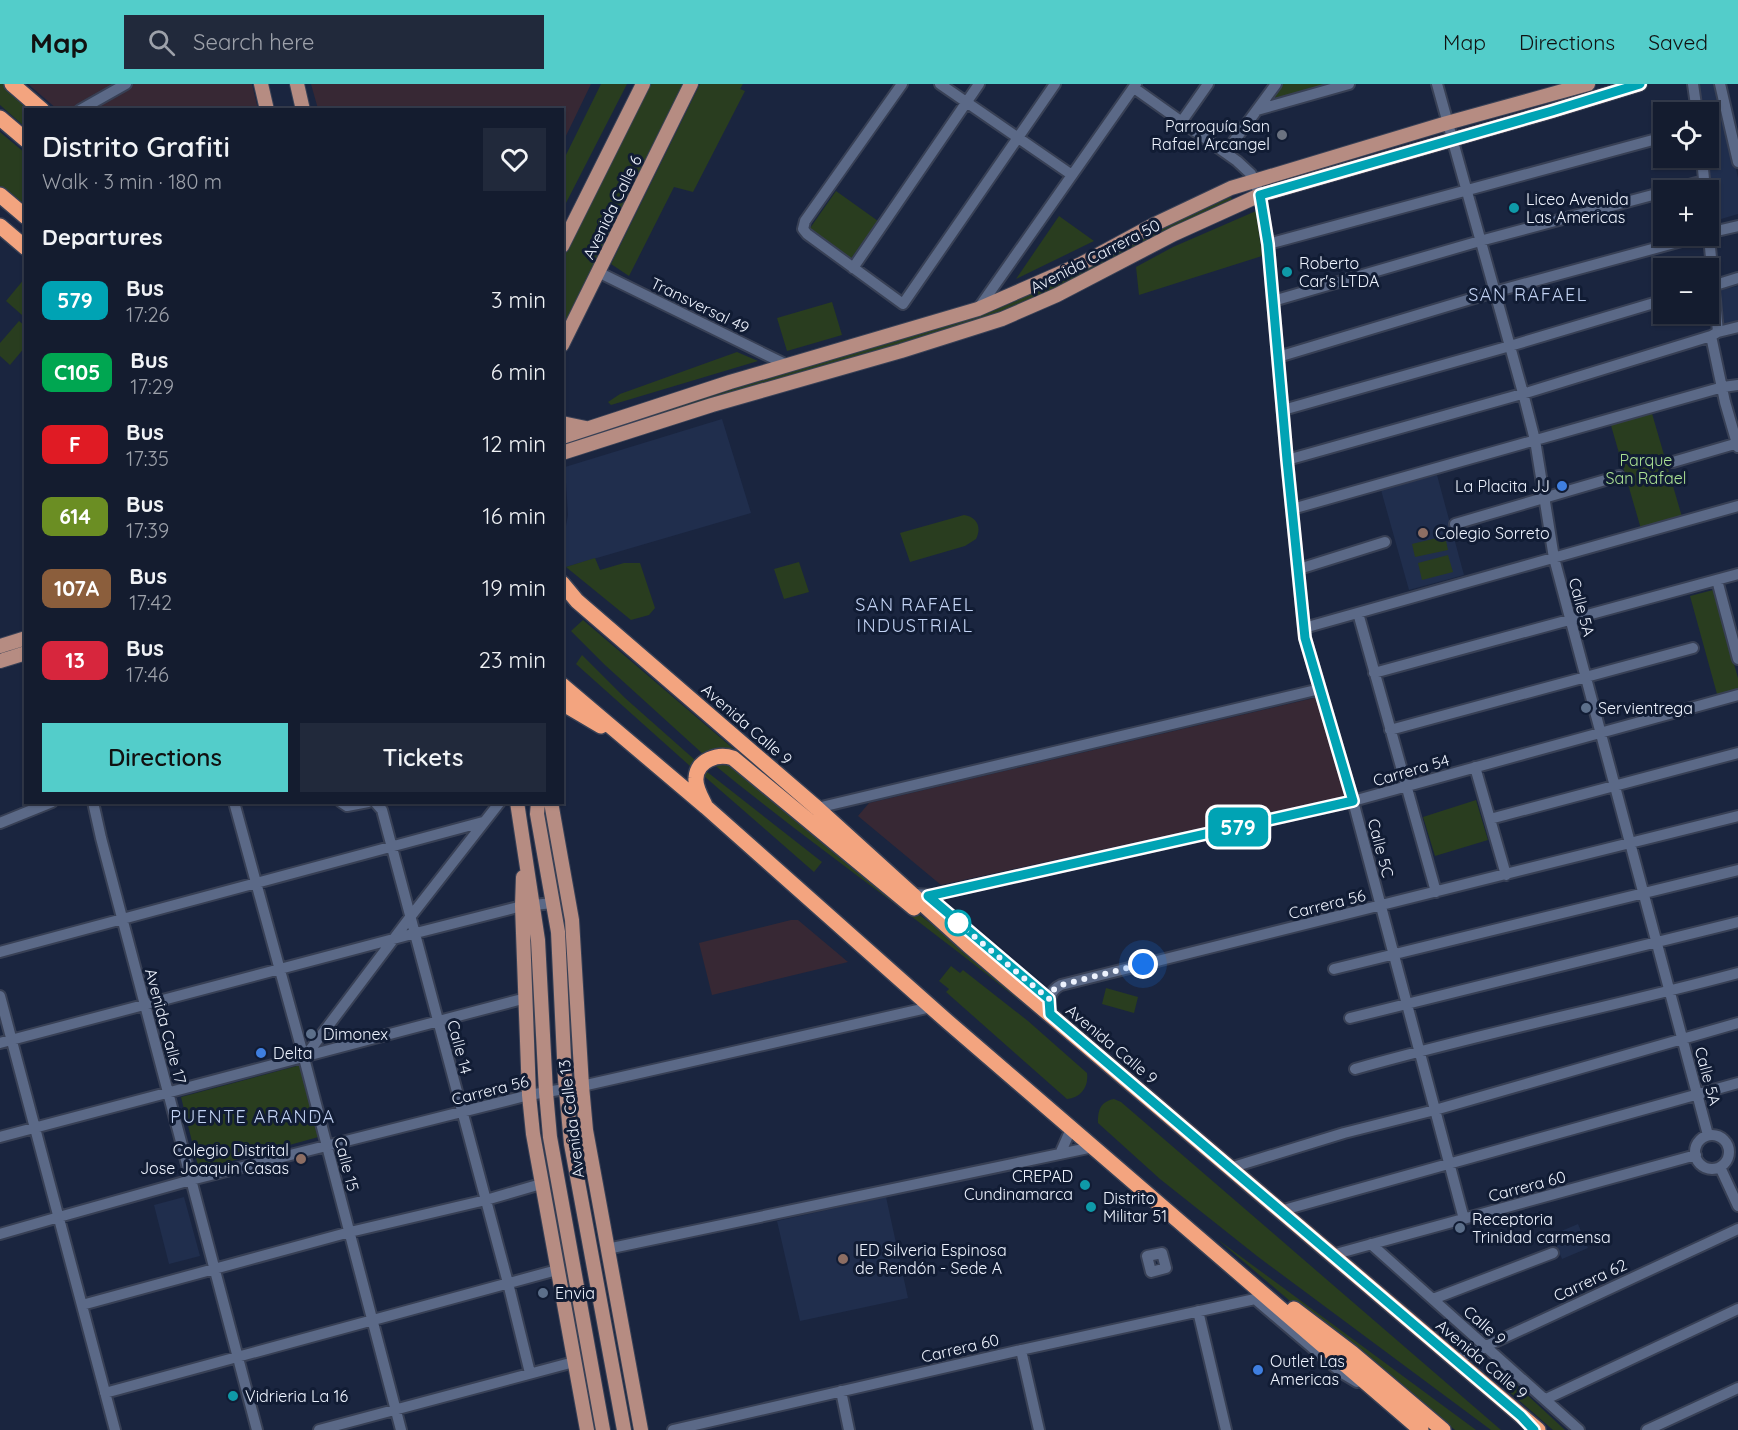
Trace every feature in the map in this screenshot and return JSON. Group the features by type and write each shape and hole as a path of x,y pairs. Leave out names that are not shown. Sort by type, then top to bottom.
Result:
{"highway":[{"path":"12,84 40,108"},
{"path":"0,118 24,139"},
{"path":"0,126 24,140"},
{"path":"0,195 24,215"},
{"path":"0,226 24,246"},
{"name":"Avenida Calle 9","path":"564,585 577,601 817,808 968,945 1049,1007 1230,1168 1536,1430"},
{"path":"564,687 706,807 1071,1129 1421,1430"},
{"path":"564,704 639,749"},
{"path":"706,807 697,785 698,771 704,763 713,758 726,756 733,758 891,890 968,945"},
{"path":"1223,1260 1255,1299"},
{"path":"1223,1260 1323,1330 1443,1430"}],"main road":[{"path":"261,84 267,108"},
{"path":"297,84 303,108"},
{"name":"Avenida Calle 6","path":"564,242 643,84"},
{"name":"Avenida Calle 6","path":"564,341 691,84"},
{"name":"Avenida Carrera 50","path":"564,436 730,382 978,309 1052,278 1203,201 1254,181 1587,84"},
{"name":"Avenida Carrera 50","path":"564,452 712,405 1002,319 1067,290 1174,234 1260,195 1640,84"},
{"path":"564,423 588,428"},
{"path":"0,646 24,639"},
{"path":"0,661 24,654"},
{"name":"Avenida Calle 13","path":"517,804 524,845 528,906 526,998 529,1095 533,1134 587,1430"},
{"name":"Avenida Calle 13","path":"538,804 537,814 560,946 566,1089 572,1144 624,1430"},
{"name":"Avenida Calle 13","path":"551,804 570,905 586,1130 641,1430"},
{"name":"Avenida Calle 13","path":"528,906 540,972 550,1137 603,1430"},
{"path":"562,1018 577,991"},
{"path":"596,1274 607,1249"},
{"path":"556,1264 575,1270"}],"street":[{"path":"84,108 126,84"},
{"path":"902,84 805,221 803,229 903,304 1055,84"},
{"path":"940,84 1072,175"},
{"path":"853,268 979,84"},
{"path":"1182,121 1208,84"},
{"path":"1226,152 1276,84"},
{"path":"1257,110 1349,84"},
{"name":"Calle 5A","path":"1437,84 1523,393 1535,440 1554,558 1708,1135"},
{"path":"1693,84 1696,102"},
{"path":"1720,84 1738,162"},
{"path":"978,309 1135,86"},
{"name":"Calle 5C","path":"1135,86 1226,152 1251,174 1260,195 1268,244 1304,628 1353,801 1464,1219"},
{"path":"1268,244 1653,140"},
{"path":"1273,301 1480,241 1653,195"},
{"path":"1719,231 1738,226"},
{"path":"1278,357 1494,292 1663,246"},
{"name":"Transversal 49","path":"598,272 787,365"},
{"path":"1719,284 1738,278"},
{"path":"1283,410 1653,303"},
{"path":"1673,462 1738,444 1727,410 1713,324"},
{"path":"1287,460 1523,393 1738,327"},
{"path":"1292,509 1723,387 1738,385"},
{"path":"1455,524 1619,476"},
{"path":"1304,628 1738,506"},
{"path":"1299,569 1385,542"},
{"path":"1374,673 1738,574"},
{"path":"1717,580 1738,659"},
{"path":"1358,613 1436,892"},
{"path":"1390,730 1693,648"},
{"path":"817,808 1320,689"},
{"name":"Carrera 54","path":"913,894 928,896 1353,801 1738,695"},
{"path":"1490,819 1738,753"},
{"path":"1475,767 1506,874"},
{"path":"0,823 47,804"},
{"name":"Avenida Calle 17","path":"93,804 257,1430"},
{"name":"Calle 15","path":"235,804 304,1058 401,1430"},
{"name":"Calle 14","path":"377,804 382,810 416,933 530,1373"},
{"path":"304,1058 498,804"},
{"name":"Carrera 56","path":"1049,1007 1052,991 1061,985 1738,816"},
{"path":"0,951 483,822"},
{"path":"1334,969 1738,870"},
{"path":"928,896 1049,1007"},
{"path":"0,1043 395,938 528,906 554,903"},
{"path":"1350,1018 1738,922"},
{"path":"1355,1069 1738,973"},
{"path":"0,996 115,1430"},
{"path":"0,1137 526,998"},
{"name":"Carrera 56","path":"0,1234 191,1180 529,1095 582,1086 931,1007"},
{"path":"1230,1168 1344,1133 1435,1110 1738,1023"},
{"path":"1280,1211 1738,1083"},
{"path":"1060,1154 1071,1129"},
{"path":"1708,1135 1718,1136 1733,1145 1727,1160 1720,1167 1705,1167 1697,1160 1697,1145 1708,1135"},
{"path":"607,1249 1093,1147"},
{"name":"Carrera 60","path":"1332,1255 1696,1155"},
{"path":"1720,1167 1738,1206"},
{"path":"82,1305 541,1184"},
{"name":"Carrera 62","path":"1456,1360 1738,1229"},
{"name":"Calle 9","path":"1371,1244 1579,1430"},
{"path":"1433,1299 1553,1253"},
{"path":"105,1393 508,1283 556,1264"},
{"path":"1255,1299 1342,1373 1385,1399"},
{"name":"Carrera 60","path":"673,1430 1255,1299"},
{"path":"1546,1399 1738,1310"},
{"path":"1198,1311 1226,1430"},
{"path":"1021,1350 1039,1430"},
{"path":"319,1430 574,1362"},
{"path":"1647,1430 1738,1388"},
{"path":"841,1391 849,1430"}],"shaded area":[{"path":"28,84 252,84 258,108 56,108"},
{"path":"311,84 591,84 564,140 564,108 318,108"},
{"path":"1698,84 1718,84 1738,178 1738,214 1719,220 1719,180 1707,180 1706,168 1719,168 1719,102 1700,102"},
{"path":"1738,286 1738,322 1724,326 1721,290"},
{"path":"722,419 751,513 566,567 564,537 568,515 565,467"},
{"name":"Colegio Sorreto","path":"1437,475 1464,575 1409,590 1381,490"},
{"path":"1318,697 1346,796 941,885 858,816 869,803"},
{"path":"798,920 848,962 712,995 699,943"},
{"path":"184,1197 200,1256 169,1264 154,1205"},
{"name":"IED Silveria Espinosa de Rendón - Sede A","path":"886,1197 908,1298 800,1321 777,1221"},
{"path":"1578,1224 1588,1248 1562,1259 1552,1235"}],"green space":[{"path":"0,84 4,84 32,108 24,108 24,126 0,105"},
{"path":"601,84 627,84 566,203 564,201 564,159"},
{"path":"650,84 685,84 564,328 564,256"},
{"path":"700,84 743,84 740,89 745,91 693,192 674,187 629,276 611,264"},
{"path":"1281,84 1330,84 1265,104"},
{"path":"0,132 24,152 24,207 0,186"},
{"path":"836,191 878,221 850,260 808,231"},
{"path":"1231,197 1233,202 998,316 571,446 570,441 995,310 1093,266 1175,222"},
{"path":"1256,211 1262,256 1139,295 1136,267 1173,247"},
{"path":"1059,216 1094,241 1016,279"},
{"path":"24,279 24,313 22,315 6,301"},
{"path":"832,302 842,335 787,351 777,318"},
{"path":"19,321 24,325 24,348 10,365 0,356 0,343"},
{"path":"737,352 758,361 611,405 608,402 620,394"},
{"name":"Parque San Rafael","path":"1651,410 1682,517 1641,529 1610,422"},
{"path":"964,515 977,523 976,539 965,546 910,562 900,533"},
{"path":"1445,536 1448,550 1415,557 1412,544"},
{"path":"1448,555 1453,572 1422,580 1418,563"},
{"path":"595,558 600,570 624,563 640,563 655,608 649,615 631,620 566,567"},
{"path":"799,562 809,592 784,599 774,569"},
{"path":"1713,590 1738,678 1738,689 1717,694 1690,596"},
{"path":"583,620 736,751 717,750 703,754 571,631"},
{"path":"582,655 625,698 695,760 690,766 576,664"},
{"path":"728,762 849,861 976,959 1037,1015 712,763"},
{"path":"706,771 822,862 814,872 704,776"},
{"path":"1476,800 1488,840 1435,856 1423,817"},
{"path":"951,966 960,973 963,970 1028,1021 1087,1073 1087,1082 1083,1091 1067,1099 946,992 949,989 939,981"},
{"path":"1106,988 1138,997 1134,1013 1102,1004"},
{"path":"304,1064 322,1136 199,1170 181,1097"},
{"path":"1114,1099 1121,1102 1501,1430 1491,1430 1257,1256 1160,1179 1098,1123 1101,1107"},
{"path":"1217,1239 1476,1430 1455,1430 1391,1376 1290,1301"},
{"path":"1494,1374 1508,1377 1565,1430 1553,1430 1491,1376"}],"bus line":[{"name":"579","path":"1534,1430 1521,1416 1050,1014 1049,999 985,947 928,896 1353,801 1305,638 1268,244 1260,195 1640,84"}],"place":[{"name":"Parroquía San Rafael Arcangel","path":"1282,135"},
{"name":"Liceo Avenida Las Americas","path":"1514,208"},
{"name":"Roberto Car's LTDA","path":"1287,272"},
{"name":"La Placita JJ","path":"1562,486"},
{"name":"Colegio Sorreto","path":"1423,533"},
{"name":"Servientrega","path":"1586,708"},
{"name":"Dimonex","path":"311,1034"},
{"name":"Delta","path":"261,1053"},
{"name":"Colegio Distrital Jose Joaquin Casas","path":"301,1159"},
{"name":"CREPAD Cundinamarca","path":"1085,1185"},
{"name":"Distrito Militar 51","path":"1091,1207"},
{"name":"Receptoria Trinidad carmensa","path":"1460,1228"},
{"name":"IED Silveria Espinosa de Rendón - Sede A","path":"843,1259"},
{"name":"Envia","path":"543,1293"},
{"name":"Outlet Las Americas","path":"1258,1370"},
{"name":"Vidrieria La 16","path":"233,1396"}],"district":[{"name":"SAN RAFAEL","path":"1528,294"},
{"name":"SAN RAFAEL INDUSTRIAL","path":"915,614"},
{"name":"PUENTE ARANDA","path":"253,1116"}],"route":[{"path":"958,923 1049,999 1052,991 1058,986 1143,964"}]}
